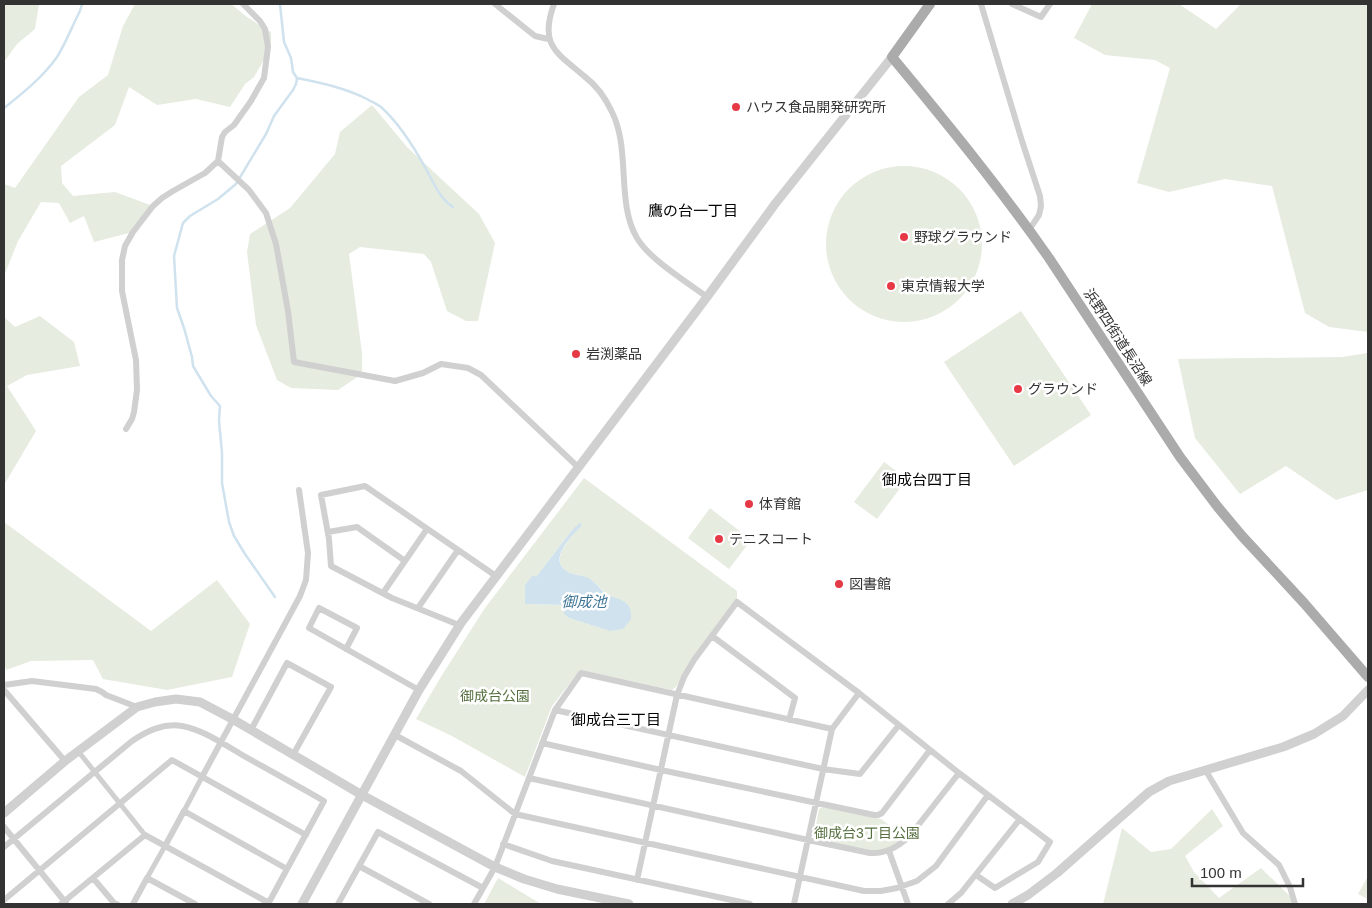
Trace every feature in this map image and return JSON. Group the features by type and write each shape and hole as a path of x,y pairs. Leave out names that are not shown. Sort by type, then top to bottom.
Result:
{"main road":[{"path":"892,57 930,4"},
{"name":"浜野四街道長沼線","path":"892,57 963,142 1029,230 1180,457 1217,506 1368,677"}],"street":[{"path":"126,429 132,420 134,412 136,360 122,291 122,260 125,246 153,206 173,191 205,174 218,161 222,138 225,132 240,117 264,78 268,58 265,29 260,21 243,4"},
{"path":"495,4 536,36 548,39"},
{"path":"554,4 549,23 548,39 560,56 595,86 613,112 621,139 629,219 637,238 649,254 707,297"},
{"path":"981,4 1040,196 1041,206 1039,215 1029,230"},
{"path":"1012,4 1041,17 1050,4"},
{"path":"302,904 420,690 459,625 775,204 892,57"},
{"path":"218,161 249,190 266,214 276,244 288,311 294,362 395,381 423,373 441,364 468,368 482,375 578,467"},
{"path":"459,625 383,593 331,566 322,495 365,486 496,576"},
{"path":"132,904 300,596 306,580 308,553 299,490"},
{"path":"328,532 357,527 405,561"},
{"path":"383,593 427,529"},
{"path":"418,608 458,550"},
{"path":"637,880 677,695 684,677 694,660 737,602 859,693 988,796 1050,842 1038,862 995,888 976,875"},
{"path":"346,649 357,628 319,608 309,628 346,649 420,690"},
{"path":"712,636 795,698 789,720"},
{"path":"251,730 287,663 331,687 293,755"},
{"path":"474,904 494,866 555,710 581,673 832,729"},
{"path":"4,685 32,681 96,689 137,707"},
{"path":"4,690 65,761"},
{"path":"1012,904 1028,895 1057,873 1149,792 1187,774 1283,747 1314,734 1343,716 1368,690"},
{"path":"794,904 832,729 859,693"},
{"path":"4,813 65,761 137,707 176,699 200,702 362,795 494,866 524,879 557,889 629,904"},
{"path":"555,710 823,769 860,774 899,725"},
{"path":"4,847 94,772 132,741 154,729 167,726 181,726 198,731 324,801 268,903 145,835 119,804 94,772 78,751"},
{"path":"395,735 462,771 515,814 864,891 881,891 917,881 936,866 988,796"},
{"path":"542,743 874,816 882,813 930,750"},
{"path":"4,900 172,760 306,835"},
{"path":"1206,770 1243,833 1279,865 1290,887 1295,904"},
{"path":"529,778 879,854 890,851 909,837 960,773"},
{"path":"184,811 287,869"},
{"path":"948,904 961,893 1020,819"},
{"path":"4,828 64,903 145,835"},
{"path":"347,904 339,902 378,832 483,888"},
{"path":"503,844 552,861 750,904"},
{"path":"890,851 908,904"},
{"path":"359,866 429,904"},
{"path":"93,878 117,904"},
{"path":"147,878 195,904"}],"green space":[{"path":"4,4 39,4 35,29 17,44 4,62"},
{"path":"135,4 231,4 271,32 271,47 254,77 245,84 230,107 196,99 157,105 129,87 115,125 61,166 62,183 73,196 115,192 153,206 133,232 94,242 84,216 70,223 59,203 41,202 18,241 4,276 4,184 15,188 79,97 108,75 123,26"},
{"path":"1092,4 1179,4 1216,29 1241,4 1368,4 1368,332 1329,327 1305,313 1272,186 1225,179 1169,192 1137,183 1170,68 1155,60 1105,55 1074,38"},
{"path":"372,105 407,147 479,214 495,243 478,321 466,321 447,311 431,262 424,254 360,247 349,254 362,353 362,374 338,390 291,388 277,380 256,325 247,252 250,234 290,208 335,154 340,132"},
{"name":"野球グラウンド","path":"896,166 912,166 927,169 941,175 959,189 973,207 979,221 982,244 979,267 973,281 959,299 941,313 927,319 912,322 896,322 881,319 867,313 849,299 839,287 829,267 826,252 826,236 829,221 835,207 849,189 861,179 881,169"},
{"name":"グラウンド","path":"1021,311 1091,415 1014,466 944,362"},
{"path":"40,316 74,342 80,366 27,375 7,386 36,431 4,485 4,317 15,327"},
{"path":"1368,353 1368,490 1336,500 1286,466 1240,494 1195,438 1178,359 1342,357"},
{"path":"884,462 907,479 877,519 854,502"},
{"name":"御成台公園","path":"584,478 737,591 737,599 672,690 580,670 552,706 525,777 452,736 416,719 485,608","holes":["581,525 563,549 560,563 570,573 589,578 610,595 607,630 569,618 564,614 564,605 525,604 536,577 573,529"]},
{"name":"テニスコート","path":"710,508 751,540 729,569 688,538"},
{"path":"4,522 151,631 217,580 250,624 232,677 167,690 103,679 93,660 31,661 6,670 4,660"},
{"name":"御成台3丁目公園","path":"823,807 881,819 905,837 886,850 873,851 816,839 814,835 819,809"},
{"path":"1212,809 1223,826 1185,856 1194,872 1219,898 1261,868 1298,904 1103,904 1122,828 1151,852 1171,849"},
{"path":"1368,876 1368,899 1358,894"},
{"path":"498,878 541,904 484,904"}],"water":[{"name":"御成池","path":"580,523 582,525 567,542 560,555 562,567 572,574 589,578 608,595 626,603 631,612 631,619 623,629 610,631 569,618 564,614 564,605 525,604 525,585 533,575 536,577 573,529"}],"waterway":[{"path":"4,108 39,78 57,57 82,4"},
{"path":"280,4 284,42 291,58 293,72 297,78 350,92 381,107 417,152 440,195 453,207"},
{"path":"275,597 245,554 234,536 229,522 222,483 220,406 211,396 193,366 177,308 174,256 183,223 236,184 266,134 274,116 293,90 297,78"}],"place":[{"name":"ハウス食品開発研究所","path":"736,107"},
{"name":"野球グラウンド","path":"904,237"},
{"name":"東京情報大学","path":"891,286"},
{"name":"岩渕薬品","path":"576,354"},
{"name":"グラウンド","path":"1018,389"},
{"name":"体育館","path":"749,504"},
{"name":"テニスコート","path":"719,539"},
{"name":"図書館","path":"839,584"}],"district":[{"name":"鷹の台一丁目","path":"693,210"},
{"name":"御成台四丁目","path":"927,479"},
{"name":"御成台三丁目","path":"616,719"}]}
